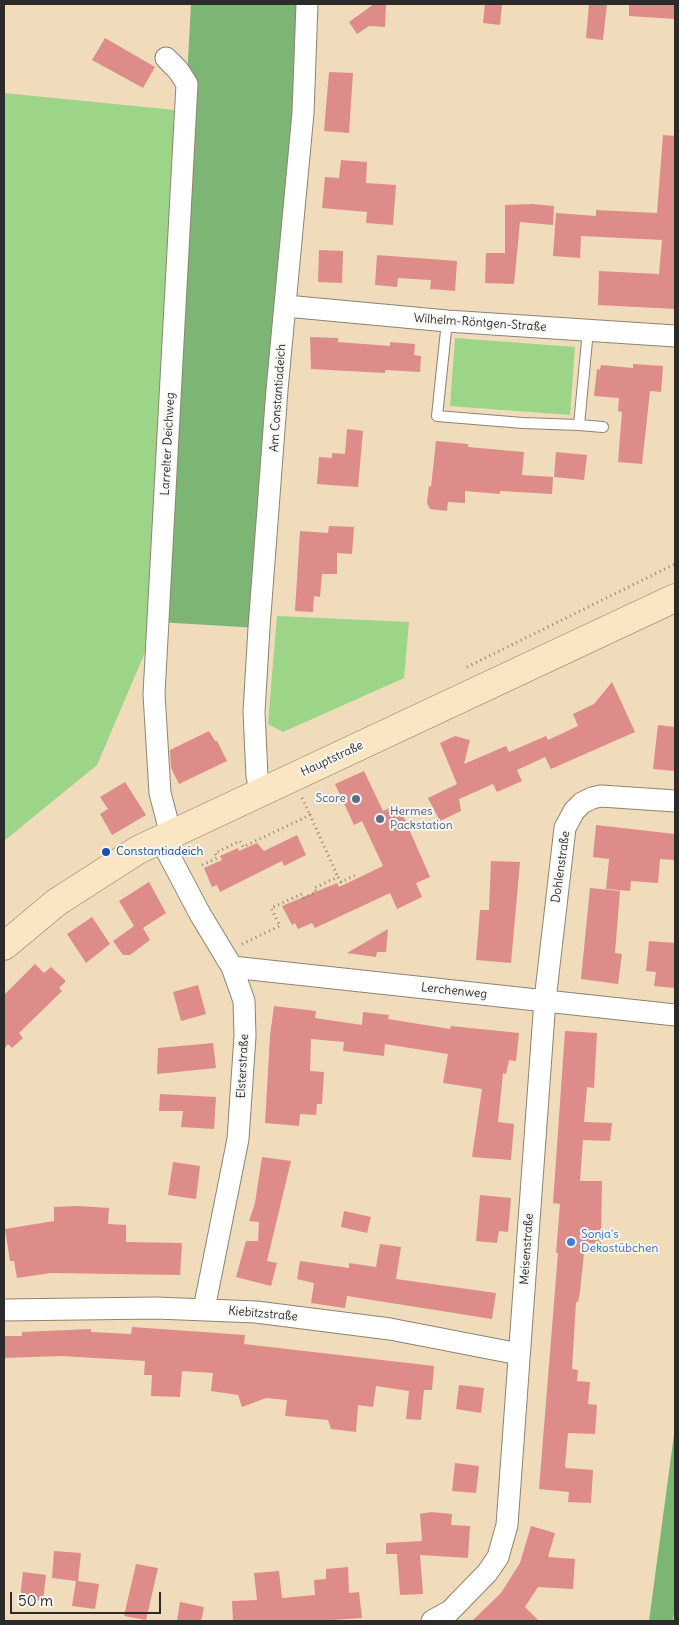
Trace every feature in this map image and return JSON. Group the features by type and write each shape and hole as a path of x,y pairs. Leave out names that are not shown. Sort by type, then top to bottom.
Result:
{"street":[{"name":"Am Constantiadeich","path":"261,792 257,776 254,712 259,628 303,113 307,4"},
{"name":"Larrelter Deichweg","path":"166,58 178,70 187,84 154,694 160,793 166,838"},
{"name":"Wilhelm-Röntgen-Straße","path":"286,306 447,321 675,336"},
{"name":"Hauptstraße","path":"4,946 56,902 84,882 138,850 675,598"},
{"name":"Dohlenstraße","path":"545,1000 562,844 569,818 582,802 601,796 675,801"},
{"name":"Elsterstraße","path":"166,838 228,960 244,1001 246,1036 241,1108 232,1177 204,1309"},
{"name":"Lerchenweg","path":"228,960 675,1015"},
{"name":"Meisenstraße","path":"432,1621 450,1611 469,1594 493,1565 504,1538 545,1000"},
{"name":"Kiebitzstraße","path":"4,1310 204,1309 256,1312 390,1329 519,1354"}],"lane":[{"path":"447,321 437,416 603,426"},
{"path":"579,425 588,330"}],"path":[{"path":"202,865 217,858 215,853 240,841 243,847 310,815 341,882 356,875"},
{"path":"228,960 280,926 271,908 302,894 304,898 316,892 314,888 338,877"}],"green space":[{"path":"191,4 307,4 259,628 158,622"},
{"path":"4,93 185,111 158,622 97,765 4,841"},
{"path":"455,338 575,347 570,415 450,406"},
{"path":"277,616 409,622 404,678 283,732 268,724"},
{"path":"675,1427 675,1605 673,1621 649,1621"}],"building":[{"path":"374,4 386,4 385,27 369,26 357,34 349,22"},
{"path":"485,4 502,4 500,25 483,23"},
{"path":"589,4 607,4 603,40 586,38"},
{"path":"629,4 675,4 675,19 629,16"},
{"path":"105,38 155,67 143,88 92,60"},
{"path":"329,72 353,73 349,133 324,131"},
{"path":"663,135 675,136 675,309 598,305 599,271 659,274 662,240 581,236 580,258 553,256 556,213 596,216 596,210 657,213"},
{"path":"341,160 367,162 366,183 396,185 393,225 366,223 367,212 322,208 325,177 339,178"},
{"path":"532,204 554,206 553,225 520,222 514,284 485,283 486,253 505,253 505,205"},
{"path":"319,250 343,251 342,283 318,282"},
{"path":"377,255 457,261 455,291 430,289 431,280 398,278 397,287 375,285"},
{"path":"310,337 338,338 338,342 390,346 390,342 415,344 414,355 421,356 420,372 385,370 385,373 311,369"},
{"path":"633,364 663,366 661,392 650,391 642,464 618,462 622,412 618,411 619,398 594,396 597,369 600,370 601,365 633,368"},
{"path":"347,429 363,431 358,487 317,484 319,457 332,458 332,453 345,454"},
{"path":"436,441 468,444 468,447 524,452 522,475 553,477 552,494 500,491 500,494 465,491 465,503 448,502 447,511 430,509 427,503 429,486 431,487"},
{"path":"556,452 587,455 584,480 554,477"},
{"path":"329,526 354,527 352,554 337,553 337,574 322,574 320,597 314,596 313,612 295,611 300,531 328,533"},
{"path":"612,682 635,732 551,769 545,757 517,770 522,781 497,792 493,784 459,799 461,811 440,821 428,798 457,784 440,743 455,736 470,740 464,764 506,746 509,752 546,736 548,740 578,726 573,714 594,704"},
{"path":"658,725 675,727 675,771 653,769"},
{"path":"209,731 215,741 217,741 227,761 179,784 171,768 170,750"},
{"path":"364,771 383,811 398,804 430,877 416,883 422,897 397,909 390,893 315,928 312,923 298,929 295,923 292,925 282,906 337,883 339,887 383,866 362,821 354,825 335,784"},
{"path":"125,782 146,815 112,835 100,814 108,809 100,797"},
{"path":"596,825 675,834 675,860 660,859 658,883 631,881 630,891 606,889 609,859 593,857"},
{"path":"297,835 306,855 284,866 282,861 220,892 217,885 212,887 204,868 222,860 220,856 238,848 239,851 257,843 264,851"},
{"path":"491,861 520,862 511,963 476,960 480,910 489,910"},
{"path":"149,882 166,913 143,928 150,940 130,955 123,955 113,941 134,926 119,901"},
{"path":"590,888 620,891 615,953 622,954 618,984 581,979"},
{"path":"92,917 110,944 86,963 67,934"},
{"path":"388,929 386,952 377,952 376,957 347,953"},
{"path":"649,941 675,943 675,988 654,986 656,972 646,971"},
{"path":"35,964 44,973 51,967 66,981 59,988 62,991 19,1033 23,1038 12,1048 8,1044 4,1049 4,995"},
{"path":"198,985 206,1014 181,1021 173,992"},
{"path":"274,1006 316,1011 315,1018 362,1025 363,1012 389,1015 388,1019 450,1029 451,1026 519,1033 516,1061 509,1060 506,1074 503,1073 498,1122 514,1124 511,1160 472,1157 482,1089 443,1083 448,1054 385,1044 384,1056 343,1051 344,1042 311,1039 310,1071 324,1072 322,1104 317,1104 316,1115 300,1114 299,1126 265,1123 270,1036"},
{"path":"565,1031 597,1033 594,1088 587,1087 584,1122 612,1123 610,1141 583,1140 580,1181 602,1181 601,1244 585,1243 580,1291 578,1302 576,1302 572,1369 578,1370 577,1381 590,1382 588,1404 597,1405 595,1434 568,1433 565,1466 566,1468 593,1470 591,1503 568,1502 569,1492 539,1489 558,1253 556,1253 560,1204 553,1203"},
{"path":"213,1043 216,1068 157,1074 158,1048"},
{"path":"160,1094 216,1097 214,1129 181,1127 183,1111 159,1111"},
{"path":"262,1157 291,1161 267,1261 277,1263 271,1286 236,1277 246,1241 258,1241 259,1222 249,1221 255,1203"},
{"path":"173,1162 200,1166 196,1199 168,1195"},
{"path":"480,1195 511,1198 508,1232 499,1231 497,1243 476,1241"},
{"path":"54,1207 109,1208 108,1224 126,1225 126,1242 182,1243 180,1275 51,1273 17,1278 14,1261 10,1261 5,1229 54,1221"},
{"path":"344,1211 371,1217 367,1233 341,1227"},
{"path":"380,1244 401,1247 396,1279 496,1293 492,1319 347,1296 345,1308 311,1303 314,1283 297,1279 300,1261 349,1268 349,1263 376,1267"},
{"path":"132,1327 245,1335 244,1344 434,1366 432,1390 424,1390 421,1420 406,1419 409,1391 376,1386 373,1407 358,1405 356,1432 331,1429 328,1420 285,1416 287,1400 266,1398 242,1407 238,1395 211,1391 213,1373 182,1371 180,1397 151,1396 152,1375 144,1375 145,1361 61,1356 4,1358 4,1336 22,1336 22,1332 91,1329 91,1332 131,1334"},
{"path":"459,1385 484,1388 481,1413 456,1409"},
{"path":"455,1463 479,1466 476,1493 452,1491"},
{"path":"431,1512 452,1514 451,1525 470,1526 468,1558 420,1555 423,1594 400,1595 397,1554 386,1554 386,1543 422,1541 420,1514"},
{"path":"531,1526 555,1533 548,1557 575,1559 573,1589 538,1587 525,1607 539,1621 472,1621 501,1593 520,1563"},
{"path":"54,1551 81,1553 78,1581 99,1584 95,1609 72,1606 76,1581 52,1578"},
{"path":"136,1564 158,1568 146,1620 124,1616"},
{"path":"348,1567 349,1593 359,1592 362,1618 318,1621 233,1621 232,1601 257,1600 254,1573 279,1571 282,1598 315,1595 314,1580 326,1579 326,1569"},
{"path":"23,1572 46,1575 43,1601 20,1598"},
{"path":"180,1602 204,1607 201,1621 177,1621"}],"place":[{"name":"Score","path":"356,799"},
{"name":"Hermes Packstation","path":"380,819"},
{"name":"Constantiadeich","path":"106,852"},
{"name":"Sonja's Dekostübchen","path":"571,1242"}]}
